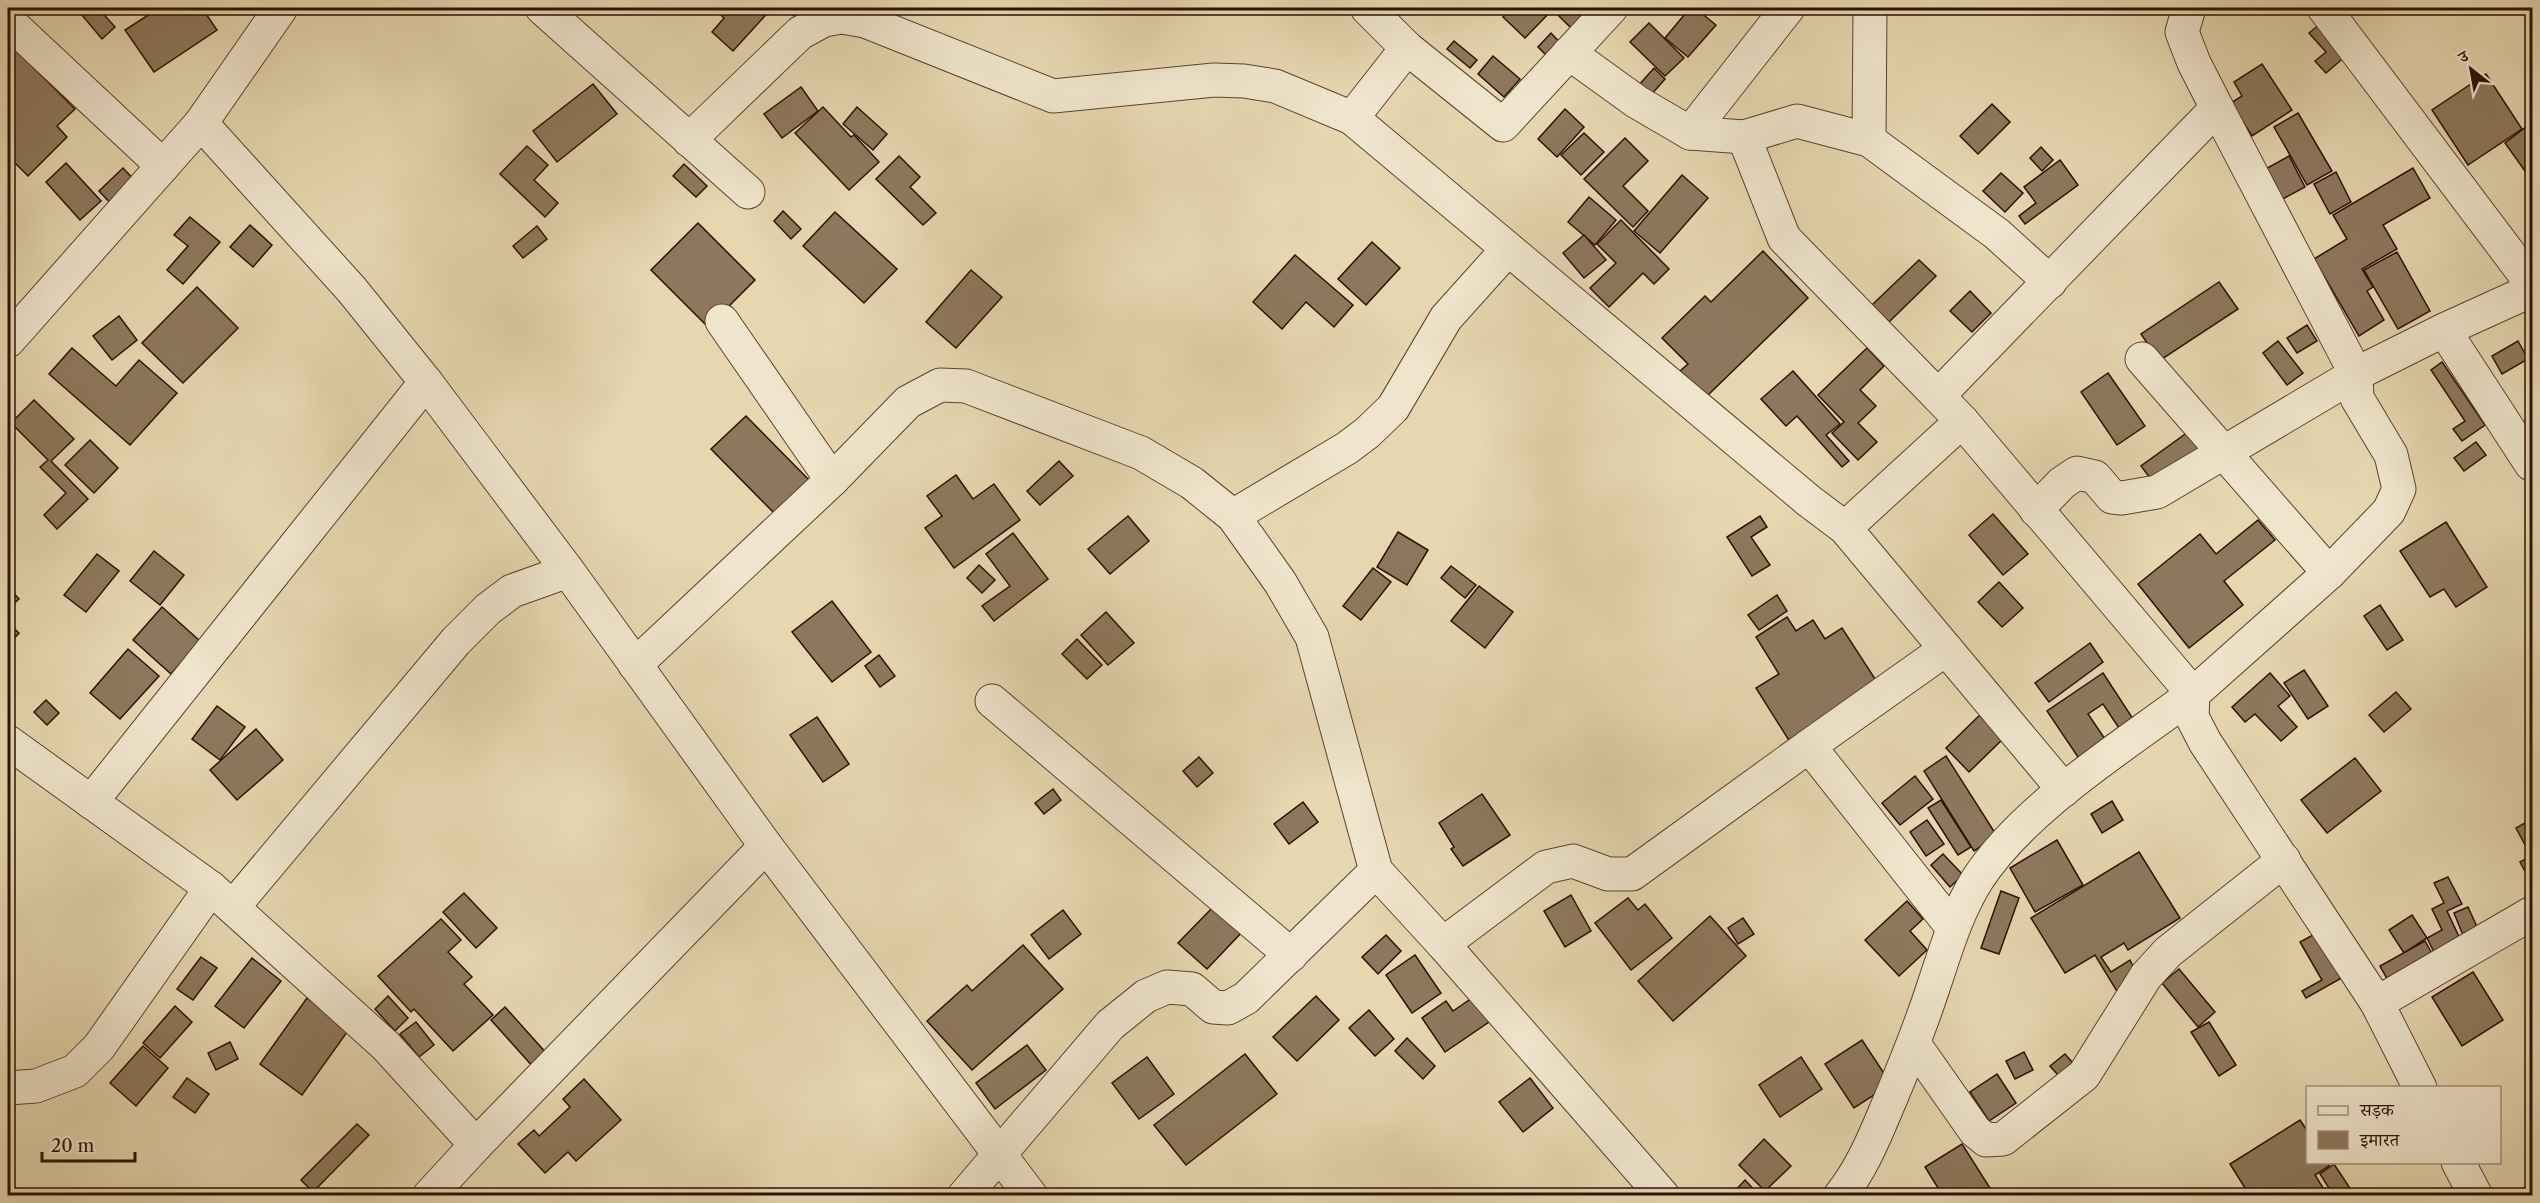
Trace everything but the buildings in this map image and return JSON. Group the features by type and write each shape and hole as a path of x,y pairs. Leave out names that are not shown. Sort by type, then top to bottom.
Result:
{"street":[{"path":"8,341 201,123 281,8"},
{"path":"542,8 748,192"},
{"path":"1374,10 1407,48 1503,125 1611,8"},
{"path":"1690,133 1788,8"},
{"path":"1869,140 1870,8"},
{"path":"1840,1196 1853,1180 1874,1138 1914,1044 1953,928 1976,881 2005,842 2064,790 2193,694 2329,573 2389,511 2399,489 2391,455 2357,398 2356,374 2194,63 2182,32 2189,8"},
{"path":"2324,8 2532,284"},
{"path":"689,140 800,33 824,20 842,17 865,21 1053,96 1214,80 1244,81 1275,86 1352,118 1809,501 1845,528 2064,790"},
{"path":"8,21 163,166"},
{"path":"1352,118 1407,48"},
{"path":"1569,53 1637,102 1690,133 1744,136 1797,121 1869,140 1997,234 2050,282"},
{"path":"1938,396 2217,108"},
{"path":"201,123 352,290 426,382 568,571 766,846 1031,1196"},
{"path":"1744,136 1784,238 1962,421 2193,694 2192,717 2205,742 2377,1003 2419,1086"},
{"path":"1233,516 1347,448 1367,433 1393,408 1446,318 1508,249"},
{"path":"2036,510 2062,483 2077,473 2095,477 2112,496 2122,498 2157,492 2356,374 2444,330 2532,290"},
{"path":"722,321 832,480"},
{"path":"2444,330 2531,464"},
{"path":"2142,359 2329,573"},
{"path":"91,802 426,382"},
{"path":"635,665 832,480 908,402 940,385 966,386 1142,453 1192,483 1233,516 1280,582 1312,637 1376,871 1443,944 1652,1192"},
{"path":"1845,528 1962,421"},
{"path":"8,1088 36,1086 75,1071 99,1047 222,897 456,641 480,617 512,591 568,571"},
{"path":"1443,944 1546,867 1573,861 1608,874 1632,874 1947,649"},
{"path":"992,701 1291,955"},
{"path":"8,742 222,897 386,1046 476,1145"},
{"path":"1809,746 1953,928"},
{"path":"429,1196 766,846"},
{"path":"1914,1044 1975,1131 1986,1140 2003,1139 2084,1074 2146,976 2168,952 2284,860"},
{"path":"964,1196 1110,1024 1146,996 1167,987 1192,989 1213,1006 1228,1008 1246,998 1376,871"},
{"path":"2377,1003 2532,913"},
{"path":"2459,1164 2476,1196"}]}
